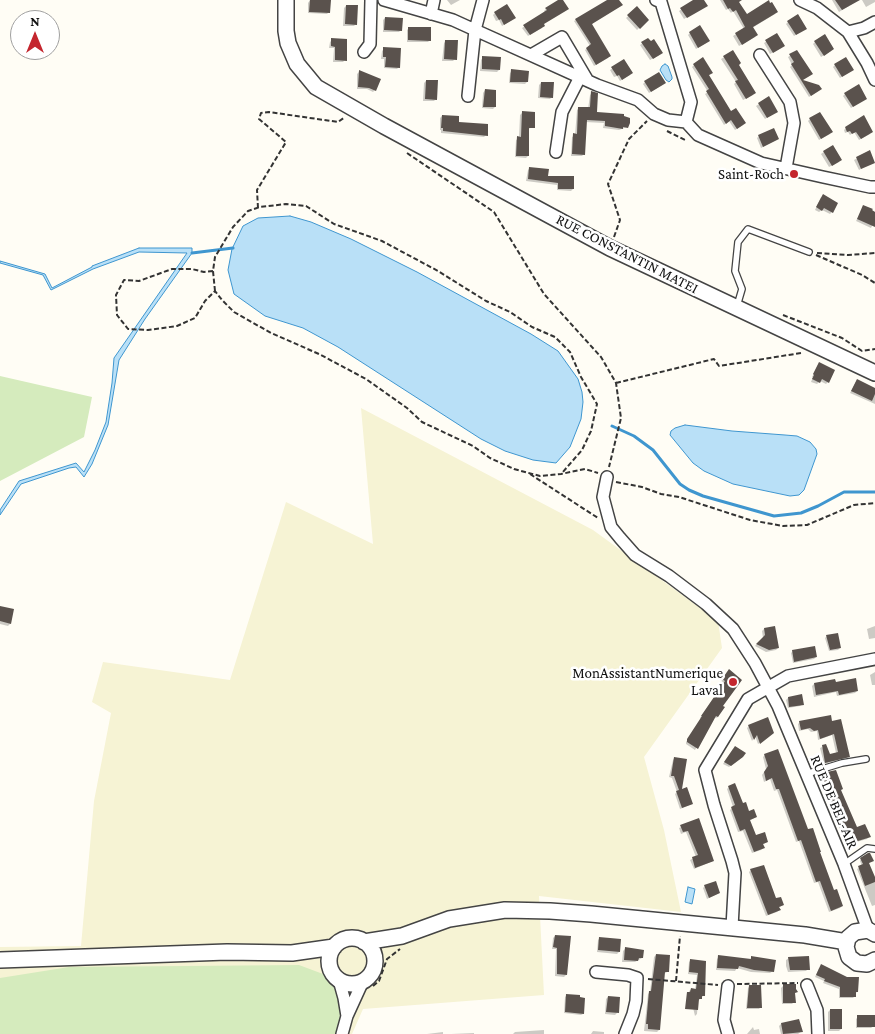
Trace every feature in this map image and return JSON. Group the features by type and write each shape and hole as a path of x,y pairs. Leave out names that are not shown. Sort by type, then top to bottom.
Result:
{"street":[{"name":"RUE CONSTANTIN MATEI","path":"286,0 288,44 297,64 316,87 384,126 610,248 875,373"},
{"path":"364,52 370,44 371,0"},
{"path":"384,0 453,20 584,79 638,100 654,114 668,120 686,122 698,136 762,163 875,187"},
{"path":"431,14 434,0"},
{"path":"468,96 475,30 483,0"},
{"path":"800,0 817,8 848,32 875,80"},
{"path":"660,1 691,102 686,122"},
{"path":"848,32 864,28 875,22"},
{"path":"532,55 562,37 584,79"},
{"path":"760,55 790,102 794,123 786,168"},
{"path":"556,152 562,112 584,79"},
{"path":"607,477 604,497 611,527"},
{"name":"RUE DE BEL-AIR","path":"611,527 635,555 669,576 706,604 733,629 755,663 778,706 871,932"},
{"path":"732,928 735,873 705,770 748,699 788,676 875,659"},
{"path":"342,1034 347,1016 368,984 375,962 386,950 449,919 505,910 550,911 805,935 847,942"},
{"path":"871,932 854,932 847,942 847,952 853,960 862,964 874,963"},
{"path":"0,960 227,952 292,953 334,947 352,938 364,942 401,943"},
{"path":"364,942 372,951 375,962"},
{"path":"334,947 329,959 347,1016"},
{"path":"292,953 316,962 335,976 354,984 368,984"},
{"path":"596,972 628,975 637,978 634,1008 626,1034"},
{"path":"728,986 724,1020 728,1034"},
{"path":"807,986 817,1010 818,1034"}],"lane":[{"path":"737,308 742,289 736,271 738,242 748,229 809,252"},
{"path":"806,774 842,763 866,759"},
{"path":"844,864 867,848 875,849"}],"path":[{"path":"258,208 257,190 286,142 259,119 261,113 269,112 338,122 354,109"},
{"path":"610,248 620,220 608,184 629,140 654,114"},
{"path":"403,148 408,155 494,212 544,294 601,357 616,383 621,418 607,477"},
{"path":"562,474 582,450 595,418 597,404 581,378 570,352 555,337 532,327 510,312 382,241 334,224 306,206 286,204 248,210 233,227 215,257 213,271 215,291 234,312 271,333 319,354 366,379 407,408 422,422 473,446 490,458 514,469 540,476 562,474 585,469 619,483 679,497 750,520 783,526 806,525 854,505 875,503"},
{"path":"809,252 848,255 875,253"},
{"path":"809,252 862,274 875,283"},
{"path":"213,271 172,269 139,281 124,280 116,295 117,315 128,329 148,330 177,326 195,318 205,300 215,291"},
{"path":"782,314 842,338 862,352 875,349"},
{"path":"616,383 714,359 719,366 801,353"},
{"path":"528,473 611,527"},
{"path":"676,981 681,923"},
{"path":"368,984 379,982 388,959 401,943"}],"shaded area":[{"path":"361,408 593,530 718,621 722,648 644,757 664,830 681,912 539,896 544,995 363,1009 352,1034 0,1034 0,947 81,946 94,801 111,713 92,702 103,662 230,680 286,502 373,544"}],"green space":[{"path":"0,376 92,397 84,437 0,481"},
{"path":"299,965 339,980 345,1034 0,1034 0,978 69,967"}],"water":[{"path":"665,64 668,66 672,77 669,82 660,70"},
{"path":"290,216 311,222 351,239 417,272 531,334 558,351 578,379 583,402 581,419 570,447 556,463 533,460 505,451 481,439 338,347 303,328 265,316 234,294 228,270 232,249 243,226 258,218"},
{"path":"139,248 192,248 192,253 145,319 119,360 108,425 92,464 84,477 76,467 21,484 0,515 0,510 19,481 76,463 84,472 106,422 114,358 187,253 139,252 93,269 51,290 43,275 0,263 0,261 45,274 52,288 92,266"},
{"path":"685,425 797,436 810,442 816,449 817,454 804,490 799,495 790,496 733,484 704,471 693,463 670,435 671,431 675,428"},
{"path":"688,887 695,889 692,904 685,902"}],"building":[{"path":"310,0 331,0 330,13 309,12"},
{"path":"558,0 563,0 569,9 530,35 523,25 547,10 545,8"},
{"path":"607,0 619,0 623,5 592,24 611,56 596,65 586,48 591,44 575,19"},
{"path":"693,0 704,0 708,6 687,18 680,8"},
{"path":"723,0 742,0 739,2 747,14 769,0 778,12 753,27 758,35 742,45 735,33 745,27 736,10 733,12 730,8 728,9"},
{"path":"835,0 860,0 842,10"},
{"path":"507,4 516,18 504,25 494,12"},
{"path":"346,5 358,5 357,25 345,24"},
{"path":"637,6 649,20 640,29 627,15"},
{"path":"798,14 807,29 796,35 787,21"},
{"path":"385,17 403,18 402,31 384,30"},
{"path":"700,25 710,41 698,48 689,32"},
{"path":"408,27 431,27 431,41 408,40"},
{"path":"777,33 785,46 773,53 765,40"},
{"path":"825,34 834,49 824,56 814,41"},
{"path":"331,38 347,39 347,61 335,60 335,47 331,46"},
{"path":"648,38 651,41 654,39 663,53 653,59 641,42"},
{"path":"445,40 458,40 457,60 444,59"},
{"path":"383,47 401,48 400,68 385,67 386,57 383,57"},
{"path":"733,50 741,63 739,65 756,93 746,99 735,81 738,80 723,56"},
{"path":"797,50 813,74 803,80 819,85 822,89 811,96 791,64 794,62 789,54"},
{"path":"482,56 501,57 500,70 482,69"},
{"path":"703,57 713,73 709,75 731,111 736,108 746,123 737,129 731,120 726,124 706,91 709,89 693,64"},
{"path":"846,57 854,70 842,77 834,64"},
{"path":"624,59 633,73 622,80 611,67"},
{"path":"511,69 529,71 528,82 510,82"},
{"path":"359,70 381,79 376,91 358,87"},
{"path":"659,72 666,83 651,92 644,81"},
{"path":"426,80 438,80 437,100 425,99"},
{"path":"541,82 554,82 553,98 540,97"},
{"path":"859,84 867,99 853,107 844,93"},
{"path":"485,89 496,90 496,107 483,107"},
{"path":"591,91 598,93 597,112 624,114 624,116 630,118 630,123 628,128 623,127 623,129 605,126 605,121 587,120 585,155 572,154 573,133 577,134 578,107 590,107"},
{"path":"769,96 778,112 767,118 758,103"},
{"path":"522,111 535,112 535,128 529,128 529,156 516,156 517,136 521,137"},
{"path":"820,112 833,132 821,139 809,118"},
{"path":"442,115 459,116 459,122 488,124 488,136 443,131 443,128 441,128"},
{"path":"864,115 873,132 861,139 856,132 852,134 850,131 847,132 845,127"},
{"path":"774,128 779,139 763,147 758,135"},
{"path":"833,145 842,160 832,166 823,151"},
{"path":"870,150 875,163 861,169 856,157"},
{"path":"529,167 549,169 548,176 574,176 574,189 558,189 558,183 528,179"},
{"path":"823,194 838,203 833,213 824,208 822,211 816,207"},
{"path":"863,205 873,209 875,212 875,227 857,219"},
{"path":"819,362 835,370 829,383 822,379 820,383 812,379"},
{"path":"857,379 875,388 872,401 851,391"},
{"path":"0,606 14,609 11,624 0,621"},
{"path":"775,626 779,648 769,650 756,644 765,635 764,628"},
{"path":"838,633 841,648 830,650 826,635"},
{"path":"815,646 817,657 794,662 792,650"},
{"path":"729,669 742,680 723,706 725,707 718,717 716,716 698,749 687,742 687,739 725,681 722,679"},
{"path":"856,678 858,691 839,695 838,691 816,695 814,683 835,679 836,682"},
{"path":"802,694 804,705 789,707 788,697"},
{"path":"831,715 832,721 841,719 850,757 825,763 822,745 826,744 830,754 838,752 834,734 820,739 818,730 814,731 810,728 801,730 799,721"},
{"path":"768,717 774,733 760,744 757,735 754,740 748,725"},
{"path":"735,746 746,753 731,766 724,762"},
{"path":"778,749 808,829 813,828 834,890 837,889 843,906 831,911 820,881 816,882 801,840 798,841 779,789 776,789 772,778 766,781 764,772 768,766 764,754"},
{"path":"674,757 687,759 682,789 687,787 693,804 682,808 676,791 679,790 674,776 671,776"},
{"path":"836,770 843,789 841,790 857,827 865,824 871,837 848,844 822,779 828,777 827,772"},
{"path":"735,783 743,803 746,802 749,811 754,809 757,817 750,820 756,835 765,832 768,842 763,844 765,848 754,852 745,829 740,831 731,807 735,805 728,786"},
{"path":"699,818 714,861 695,868 692,857 698,855 688,831 683,832 680,825"},
{"path":"870,853 874,861 869,863 875,877 875,882 865,886 858,866 863,864 860,858"},
{"path":"764,865 776,898 781,897 784,905 779,907 781,910 768,915 750,869"},
{"path":"716,881 720,893 709,898 704,885"},
{"path":"555,935 571,936 567,975 557,974 557,948 553,947"},
{"path":"599,937 621,939 620,952 598,950"},
{"path":"625,947 644,950 643,958 639,958 638,961 624,960"},
{"path":"656,954 670,955 669,972 665,972 660,1030 648,1029 648,1024 646,1024 649,991 651,991"},
{"path":"718,955 751,959 751,956 776,960 774,972 739,966 738,969 717,968"},
{"path":"809,956 810,970 790,970 788,957"},
{"path":"690,959 706,961 705,996 699,999 698,1010 685,1009 687,992 690,992 691,988 696,989 698,973 689,972"},
{"path":"821,964 847,977 859,977 856,997 840,997 840,987 824,981 825,979 816,975"},
{"path":"783,984 796,984 798,992 795,993 796,1003 783,1003"},
{"path":"749,985 761,985 762,1008 747,1008"},
{"path":"566,994 580,995 580,997 585,998 584,1014 565,1012"},
{"path":"608,996 620,997 619,1013 606,1012"},
{"path":"830,1009 842,1009 842,1029 830,1029"},
{"path":"857,1015 875,1015 875,1027 857,1027"},
{"path":"799,1019 803,1032 783,1034 781,1023"}],"waterway":[{"path":"192,253 233,248"},
{"path":"612,426 634,436 653,450 680,484 689,490 703,496 774,516 801,513 844,492 875,492"}],"place":[{"name":"Saint-Roch","path":"794,174"},
{"name":"MonAssistantNumerique Laval","path":"733,682"}]}
